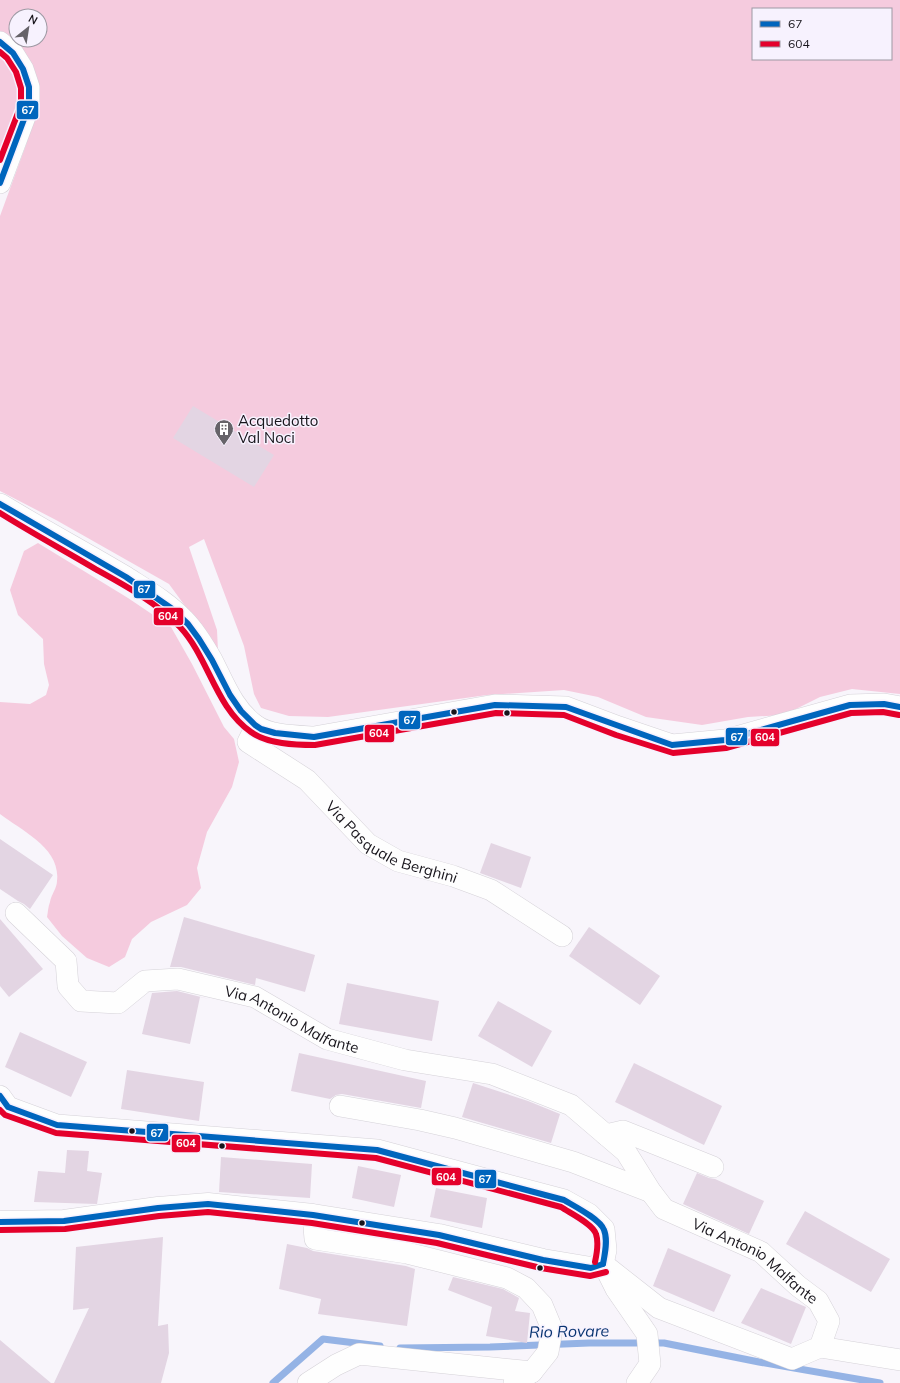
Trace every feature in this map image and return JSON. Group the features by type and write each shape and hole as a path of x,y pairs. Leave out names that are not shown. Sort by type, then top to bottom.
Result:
{"street":[{"path":"0,42 13,53 23,68 29,87 29,106 0,183"},
{"path":"0,504 111,568 164,601 185,621 198,638 212,660 232,700 245,716 256,726 273,733 290,736 314,737 495,705 566,707 672,745 725,740 850,705 884,704 900,707"},
{"name":"Via Pasquale Berghini","path":"256,726 248,742 307,780 368,844 398,861 453,876 491,890 562,936"},
{"name":"Via Antonio Malfante","path":"16,913 66,961 68,986 82,1001 118,1003 145,981 178,979 255,997 326,1039 405,1060 492,1074 571,1105 626,1152 651,1192 664,1209 761,1252 798,1286 818,1301 829,1321 820,1347"},
{"path":"0,1096 8,1107 57,1125 377,1150 564,1200 589,1214 604,1229 606,1250 603,1264 616,1289 647,1334 650,1364 637,1383"},
{"path":"340,1106 420,1120 455,1128 573,1162 651,1192"},
{"path":"606,1135 623,1131 714,1167"},
{"path":"0,1222 64,1221 158,1208 208,1204 313,1215 439,1235 543,1260 591,1268 603,1264"},
{"path":"313,1215 315,1239 407,1253 507,1278 526,1288 542,1305 552,1329 548,1352 532,1372 514,1383"},
{"path":"603,1264 659,1308 792,1359 820,1347 900,1360"},
{"path":"308,1383 336,1364 359,1354 532,1372"}],"shaded area":[{"path":"0,0 900,0 900,694 852,689 820,697 784,715 748,717 702,725 646,717 598,697 564,690 487,695 328,717 289,716 261,708 254,694 244,646 204,539 189,547 217,630 218,651 169,584 56,520 0,491 0,216 26,145 40,99 40,88 31,66 12,48 48,48 48,8 8,8 8,44 0,36"},
{"path":"0,54 10,65 15,77 17,91 14,120 0,161"},
{"path":"38,543 128,598 171,627 192,664 224,727 234,739 239,762 232,787 207,832 197,868 201,888 187,905 151,922 132,939 125,957 109,967 87,958 62,936 47,917 48,908 57,884 57,869 53,859 47,850 29,834 0,814 0,702 30,704 46,695 49,685 44,664 43,639 18,615 10,590 24,551"}],"building":[{"name":"Acquedotto Val Noci","path":"193,406 274,455 254,487 173,438"},
{"path":"0,839 53,875 30,909 0,889"},
{"path":"491,843 531,857 521,888 480,873"},
{"path":"184,917 315,955 305,992 256,978 255,985 181,967 170,967"},
{"path":"0,919 43,969 9,997 0,986"},
{"path":"589,927 660,976 640,1005 569,956"},
{"path":"347,983 439,1001 432,1041 339,1024"},
{"path":"177,991 209,999 200,997 190,1044 142,1034 152,993"},
{"path":"498,1001 552,1031 532,1067 478,1036"},
{"path":"20,1032 87,1062 71,1097 5,1067"},
{"path":"299,1053 426,1081 421,1108 342,1094 336,1095 330,1099 291,1091"},
{"path":"634,1063 722,1106 704,1145 615,1102"},
{"path":"127,1070 204,1082 199,1121 121,1109"},
{"path":"473,1083 528,1101 560,1114 551,1143 462,1117"},
{"path":"67,1150 89,1151 87,1171 102,1173 97,1204 34,1202 38,1171 65,1173"},
{"path":"221,1157 312,1164 310,1198 219,1192"},
{"path":"358,1166 401,1175 394,1207 352,1198"},
{"path":"697,1173 715,1179 764,1201 749,1234 683,1204"},
{"path":"436,1188 487,1198 482,1228 430,1217"},
{"path":"805,1211 890,1259 871,1292 786,1244"},
{"path":"163,1237 158,1326 168,1324 169,1353 161,1383 54,1383 89,1308 73,1310 76,1247"},
{"path":"287,1244 307,1248 313,1251 406,1266 415,1269 407,1326 318,1314 321,1299 279,1289"},
{"path":"668,1248 731,1275 714,1312 653,1286"},
{"path":"453,1277 503,1289 519,1298 515,1311 530,1313 527,1343 486,1336 492,1307 448,1290"},
{"path":"761,1288 806,1307 791,1344 741,1323"},
{"path":"0,1340 51,1383 0,1383"}],"waterway":[{"name":"Rio Rovare","path":"273,1383 323,1339 380,1346"},
{"name":"Rio Rovare","path":"400,1348 490,1347 589,1343 664,1343 759,1362 880,1383"}],"transit line":[{"name":"67","path":"0,42 13,53 23,69 29,87 29,106 0,183"},
{"name":"604","path":"0,52 7,58 16,72 21,88 21,105 0,160"},
{"name":"67","path":"0,504 126,577 171,608 188,624 199,639 212,660 230,695 241,711 261,729 275,733 314,737 495,705 566,707 672,745 725,740 850,705 884,704 900,707"},
{"name":"604","path":"0,513 130,589 171,618 190,639 220,696 239,722 258,736 273,741 290,744 315,745 496,713 564,715 616,735 673,753 726,748 851,713 883,712 899,715"},
{"name":"67","path":"0,1096 8,1107 57,1125 377,1150 564,1200 586,1213 602,1226 606,1238 603,1264"},
{"name":"604","path":"0,1110 5,1115 56,1133 376,1158 561,1207 591,1226 594,1230 598,1244 595,1262"},
{"name":"67","path":"0,1222 64,1221 158,1208 208,1204 313,1215 439,1235 543,1260 591,1268 603,1264"},
{"name":"604","path":"0,1230 65,1229 159,1216 208,1212 312,1223 437,1243 541,1268 590,1276 606,1272"}],"place":[{"name":"Acquedotto Val Noci","path":"224,446"}]}
